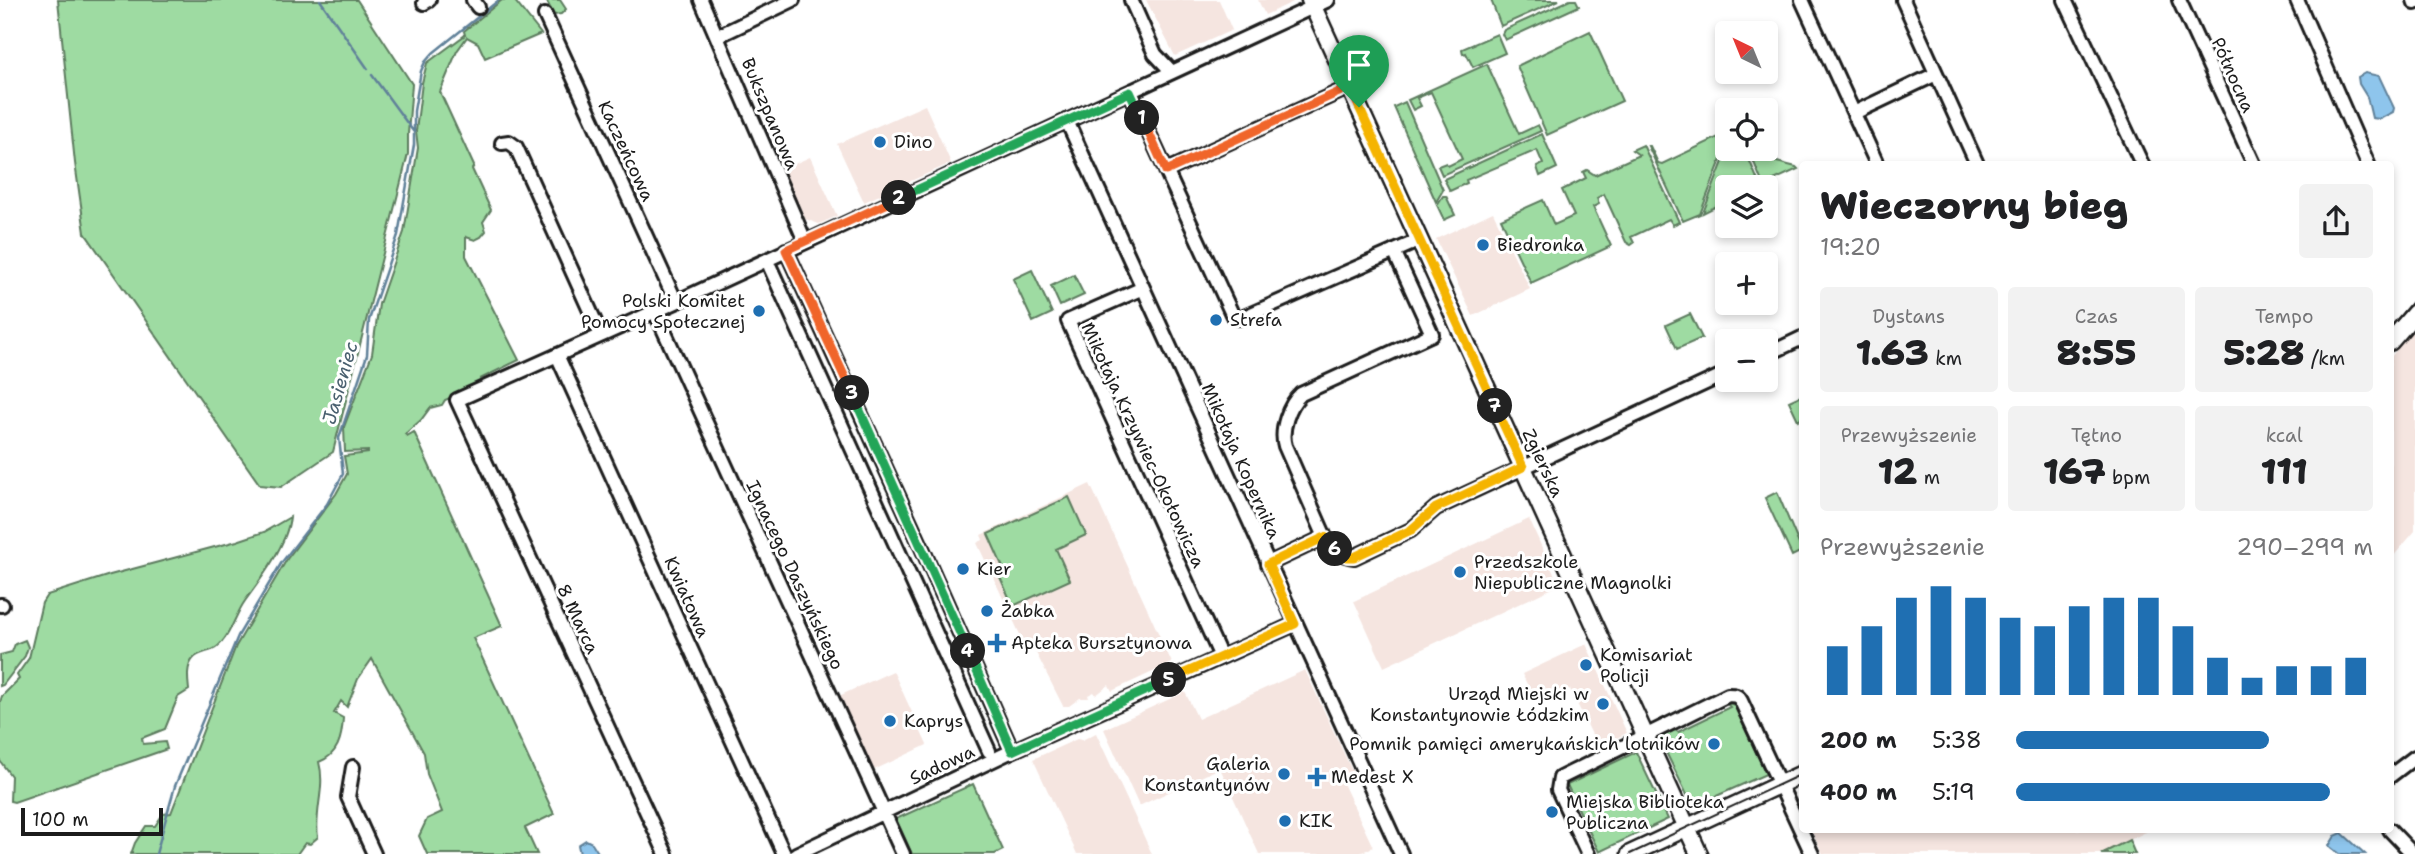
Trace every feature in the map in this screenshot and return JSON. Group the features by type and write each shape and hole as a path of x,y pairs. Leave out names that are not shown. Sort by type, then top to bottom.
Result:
{"main road":[{"name":"Zgierska","path":"1317,2 1350,87 1699,854"},
{"path":"2394,337 2415,313"},
{"path":"1630,854 1799,775"}],"street":[{"name":"Bukszpanowa","path":"701,0 805,241"},
{"path":"718,36 793,0"},
{"path":"1131,0 1155,54 1172,72"},
{"path":"1802,0 1876,161"},
{"path":"1903,0 1976,161"},
{"path":"2066,0 2140,161"},
{"name":"Północna","path":"2179,0 2253,161"},
{"path":"2297,0 2367,161"},
{"path":"557,355 1130,92 1317,2"},
{"name":"Kaczeńcowa","path":"545,15 676,302"},
{"path":"1854,113 1936,74"},
{"path":"1166,171 1350,87"},
{"path":"1130,92 1228,307 1236,317 1242,318 1420,240"},
{"name":"Mikołaja Kopernika","path":"1067,121 1401,854"},
{"path":"502,144 509,142 516,147 601,335"},
{"path":"786,250 1012,751"},
{"path":"1394,251 1432,334 1301,394 1289,414 1283,434 1285,446 1325,537 1336,550 1347,557 1354,557 1411,530 1436,508 1715,379"},
{"path":"770,267 989,751"},
{"name":"Mikołaja Krzywiec-Okołowicza","path":"1143,288 1068,321 1222,657"},
{"path":"785,299 804,290"},
{"name":"Ignacego Daszyńskiego","path":"655,311 903,854"},
{"path":"1778,349 1799,339"},
{"name":"8 Marca","path":"557,355 457,400 666,854"},
{"name":"Kwiatowa","path":"557,355 784,854"},
{"path":"1268,564 1325,537"},
{"path":"902,557 922,548"},
{"name":"Sadowa","path":"796,854 1012,751 1295,624"},
{"path":"1588,854 1558,790 1560,778 1728,695 1738,697 1799,826"},
{"path":"2394,773 2415,757"},
{"path":"354,767 348,797 374,854"},
{"path":"1802,833 1812,854"},
{"path":"2393,833 2413,854"}],"shaded area":[{"path":"1146,0 1219,0 1232,30 1175,56"},
{"path":"1258,0 1292,0 1293,2 1265,15"},
{"path":"925,105 951,163 864,202 837,144"},
{"path":"810,157 837,216 819,224 805,219 783,169"},
{"path":"1493,212 1530,289 1473,316 1436,239"},
{"path":"2415,327 2415,531 2394,556 2394,353"},
{"path":"1090,484 1172,663 1112,691 1109,685 1096,695 1094,692 1088,695 1089,698 1080,698 1069,706 1063,706 1030,641 1024,643 977,543 983,540 981,535"},
{"path":"1529,519 1559,585 1384,667 1354,601"},
{"path":"1586,644 1627,733 1598,747 1570,689 1537,704 1522,674"},
{"name":"Galeria Konstantynów","path":"1305,670 1353,773 1341,779 1373,847 1358,854 1259,854 1220,768 1139,806 1104,729 1185,692 1198,719"},
{"path":"893,671 927,745 874,770 839,696"},
{"path":"1096,733 1152,854 1077,854 1033,759"},
{"path":"1812,833 2144,833 2101,854 1823,854"}],"green space":[{"path":"58,0 357,0 412,84 408,154 333,452 281,487 260,485 85,233"},
{"path":"502,0 514,0 541,34 485,58 478,43 467,37 457,51 440,92 491,210 483,222 486,231 481,237 475,240 466,237 466,256 519,360 480,379 482,384 445,400 442,405 430,408 405,434 407,436 414,432 502,626 473,638 554,814 525,828 537,854 427,854 419,836 427,819 442,812 427,774 424,753 372,659 358,679 347,707 341,701 334,713 343,718 341,732 335,750 319,762 321,781 318,837 310,844 305,843 297,854 131,854 146,826 155,826 163,814 171,813 236,646 287,559 336,494 347,474 344,456 368,453 345,452 344,427 372,354 379,304 404,232 418,148 416,131 427,63 465,35 464,31"},
{"path":"546,0 560,0 566,9 561,14 554,15"},
{"path":"1491,0 1559,0 1501,26"},
{"path":"1570,0 1576,0 1579,6 1505,40 1502,34 1504,30"},
{"path":"1590,31 1622,101 1547,135 1517,66"},
{"path":"1497,34 1505,53 1473,67 1462,49"},
{"path":"1487,64 1519,134 1538,125 1541,131 1442,175 1438,166 1446,163 1448,166 1462,159 1431,92 1417,98 1421,106 1413,110 1408,100"},
{"path":"1405,102 1443,190 1436,202 1394,107"},
{"path":"1542,134 1557,168 1540,176 1537,167 1543,164 1537,150 1466,180 1467,183 1450,191 1444,179"},
{"path":"1715,139 1715,161 1720,161 1700,214 1683,221 1648,146 1658,163 1662,164"},
{"path":"1643,145 1679,222 1673,225 1669,219 1631,237 1634,243 1631,245 1626,242 1604,194 1597,198 1599,204 1593,207 1611,246 1531,283 1501,219 1543,200 1554,225 1574,216 1562,190 1586,178 1583,172 1587,170 1595,175 1639,155 1632,150"},
{"path":"1723,161 1750,161 1756,175 1718,175"},
{"path":"1754,161 1773,161 1798,169 1778,178 1778,175 1759,175"},
{"path":"1715,182 1715,207 1703,213"},
{"path":"1443,196 1446,196 1455,215 1444,220 1437,205"},
{"path":"1032,270 1052,313 1033,322 1013,279"},
{"path":"1074,275 1084,295 1060,306 1051,286"},
{"path":"1690,314 1702,338 1677,349 1666,325"},
{"path":"1799,396 1798,420 1789,401"},
{"path":"1777,492 1799,544 1799,552 1792,556 1765,498"},
{"path":"1069,497 1086,535 1056,549 1070,580 1013,606 999,575 1005,572 988,534"},
{"path":"290,517 279,550 241,607 225,638 217,647 191,662 188,674 189,690 178,697 165,729 142,738 143,744 165,742 167,749 14,802 10,801 11,776 0,761 0,702 2,696 19,679 17,675 29,658 42,603 47,595 237,541 264,532"},
{"path":"25,640 28,647 25,656 0,686 0,655 12,652 15,644"},
{"path":"1730,703 1734,705 1766,774 1694,806 1659,738 1675,730 1678,732 1730,707"},
{"path":"1636,752 1668,819 1599,852 1567,785"},
{"path":"973,784 1003,850 995,854 912,854 896,819"},
{"path":"2129,840 2135,854 2101,854"}],"water":[{"path":"2365,73 2379,76 2394,108 2393,112 2380,119 2372,118 2367,97 2359,84 2358,77"},
{"path":"2342,833 2365,854 2339,854 2329,846 2335,836"},
{"path":"586,840 592,843 599,854 580,854 578,845"}],"waterway":[{"path":"320,0 368,69"},
{"name":"Jasieniec","path":"156,854 175,786 238,636 282,562 327,504 343,474 339,438 367,355 369,320 398,235 414,145 414,111 421,71 433,53 499,0"},
{"path":"372,75 413,131"}],"tram line":[{"path":"2394,323 2415,298"},
{"path":"1630,854 1799,775"}],"place":[{"name":"Dino","path":"880,142"},
{"name":"Biedronka","path":"1483,245"},
{"name":"Polski Komitet Pomocy Społecznej","path":"759,311"},
{"name":"Strefa","path":"1216,320"},
{"name":"Kier","path":"963,569"},
{"name":"Przedszkole Niepubliczne Magnolki","path":"1460,572"},
{"name":"Żabka","path":"987,611"},
{"name":"Apteka Bursztynowa","path":"997,643"},
{"name":"Komisariat Policji","path":"1586,665"},
{"name":"Urząd Miejski w Konstantynowie Łódzkim","path":"1603,704"},
{"name":"Kaprys","path":"890,721"},
{"name":"Pomnik pamięci amerykańskich lotników","path":"1714,744"},
{"name":"Galeria Konstantynów","path":"1284,774"},
{"name":"Medest X","path":"1317,777"},
{"name":"Miejska Biblioteka Publiczna","path":"1552,812"},
{"name":"KIK","path":"1285,821"}],"route":[{"path":"1350,87 1359,107 1523,467 1436,508 1411,530 1354,557 1347,557 1336,550 1325,537 1268,564 1295,624 1012,751 930,564 786,250 1130,92 1166,171 1350,87"}]}
